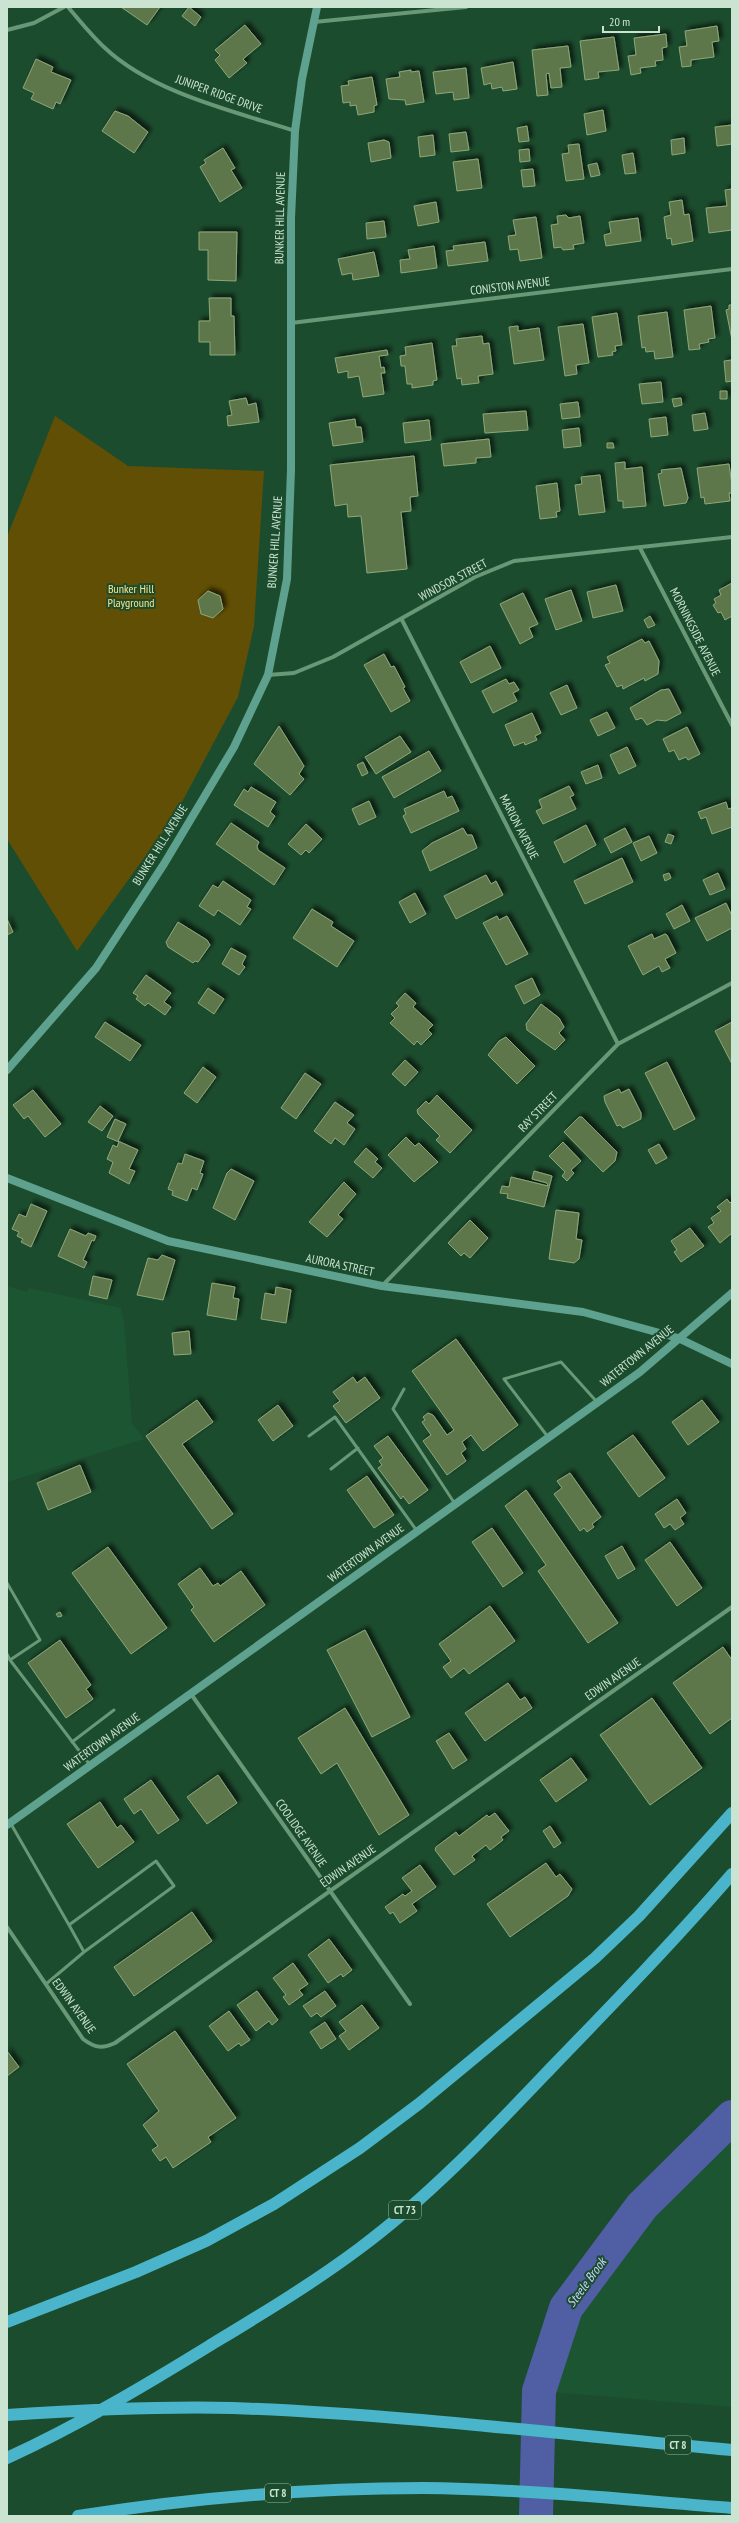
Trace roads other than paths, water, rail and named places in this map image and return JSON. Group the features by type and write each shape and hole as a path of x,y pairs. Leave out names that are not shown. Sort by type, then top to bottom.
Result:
{"highway":[{"path":"7,2322 136,2272 206,2241 274,2204 360,2148 432,2093 595,1958 639,1916 732,1813"},
{"name":"CT 73","path":"7,2458 43,2442 132,2392 283,2301 360,2248 439,2182 513,2108 678,1937 732,1874"},
{"name":"CT 8","path":"7,2416 112,2409 234,2408 468,2425 732,2450"},
{"name":"CT 8","path":"78,2516 220,2497 298,2491 480,2490 609,2498 732,2508"}],"main road":[{"name":"BUNKER HILL AVENUE","path":"7,1070 96,968 164,864 234,747 268,675 287,579 291,470 291,218 294,131 302,79 317,7"},
{"name":"AURORA STREET","path":"7,1178 168,1242 382,1286 583,1312 678,1338 732,1364"},
{"name":"WATERTOWN AVENUE","path":"8,1824 640,1372 732,1293"}],"street":[{"path":"7,30 34,23 64,7"},
{"name":"JUNIPER RIDGE DRIVE","path":"68,7 105,49 143,75 192,98 294,131"},
{"path":"314,22 466,7"},
{"name":"CONISTON AVENUE","path":"291,324 732,269"},
{"name":"WINDSOR STREET","path":"268,675 301,671 333,657 402,620 475,577 514,561 559,554 640,548 732,537"},
{"name":"MORNINGSIDE AVENUE","path":"640,548 732,725"},
{"name":"MARION AVENUE","path":"402,620 618,1044"},
{"name":"RAY STREET","path":"382,1286 618,1044 732,983"},
{"name":"EDWIN AVENUE","path":"7,1927 83,2039 93,2046 104,2048 115,2043 732,1607"},
{"name":"COOLIDGE AVENUE","path":"190,1693 410,2004"}],"lane":[{"path":"548,1437 504,1379 561,1362 597,1402"},
{"path":"404,1389 392,1409 455,1504"},
{"path":"309,1436 335,1417 417,1531"},
{"path":"331,1469 358,1448"},
{"path":"7,1583 40,1640 10,1660"},
{"path":"7,1654 90,1766"},
{"path":"72,1742 114,1710"},
{"path":"8,1824 84,1952"},
{"path":"46,1984 84,1952 174,1886 156,1861 69,1925"}],"waterway":[{"name":"Steele Brook","path":"536,2516 539,2391 566,2308 642,2206 732,2117"}],"park label":[{"name":"Bunker Hill Playground","path":"131,596"}]}
